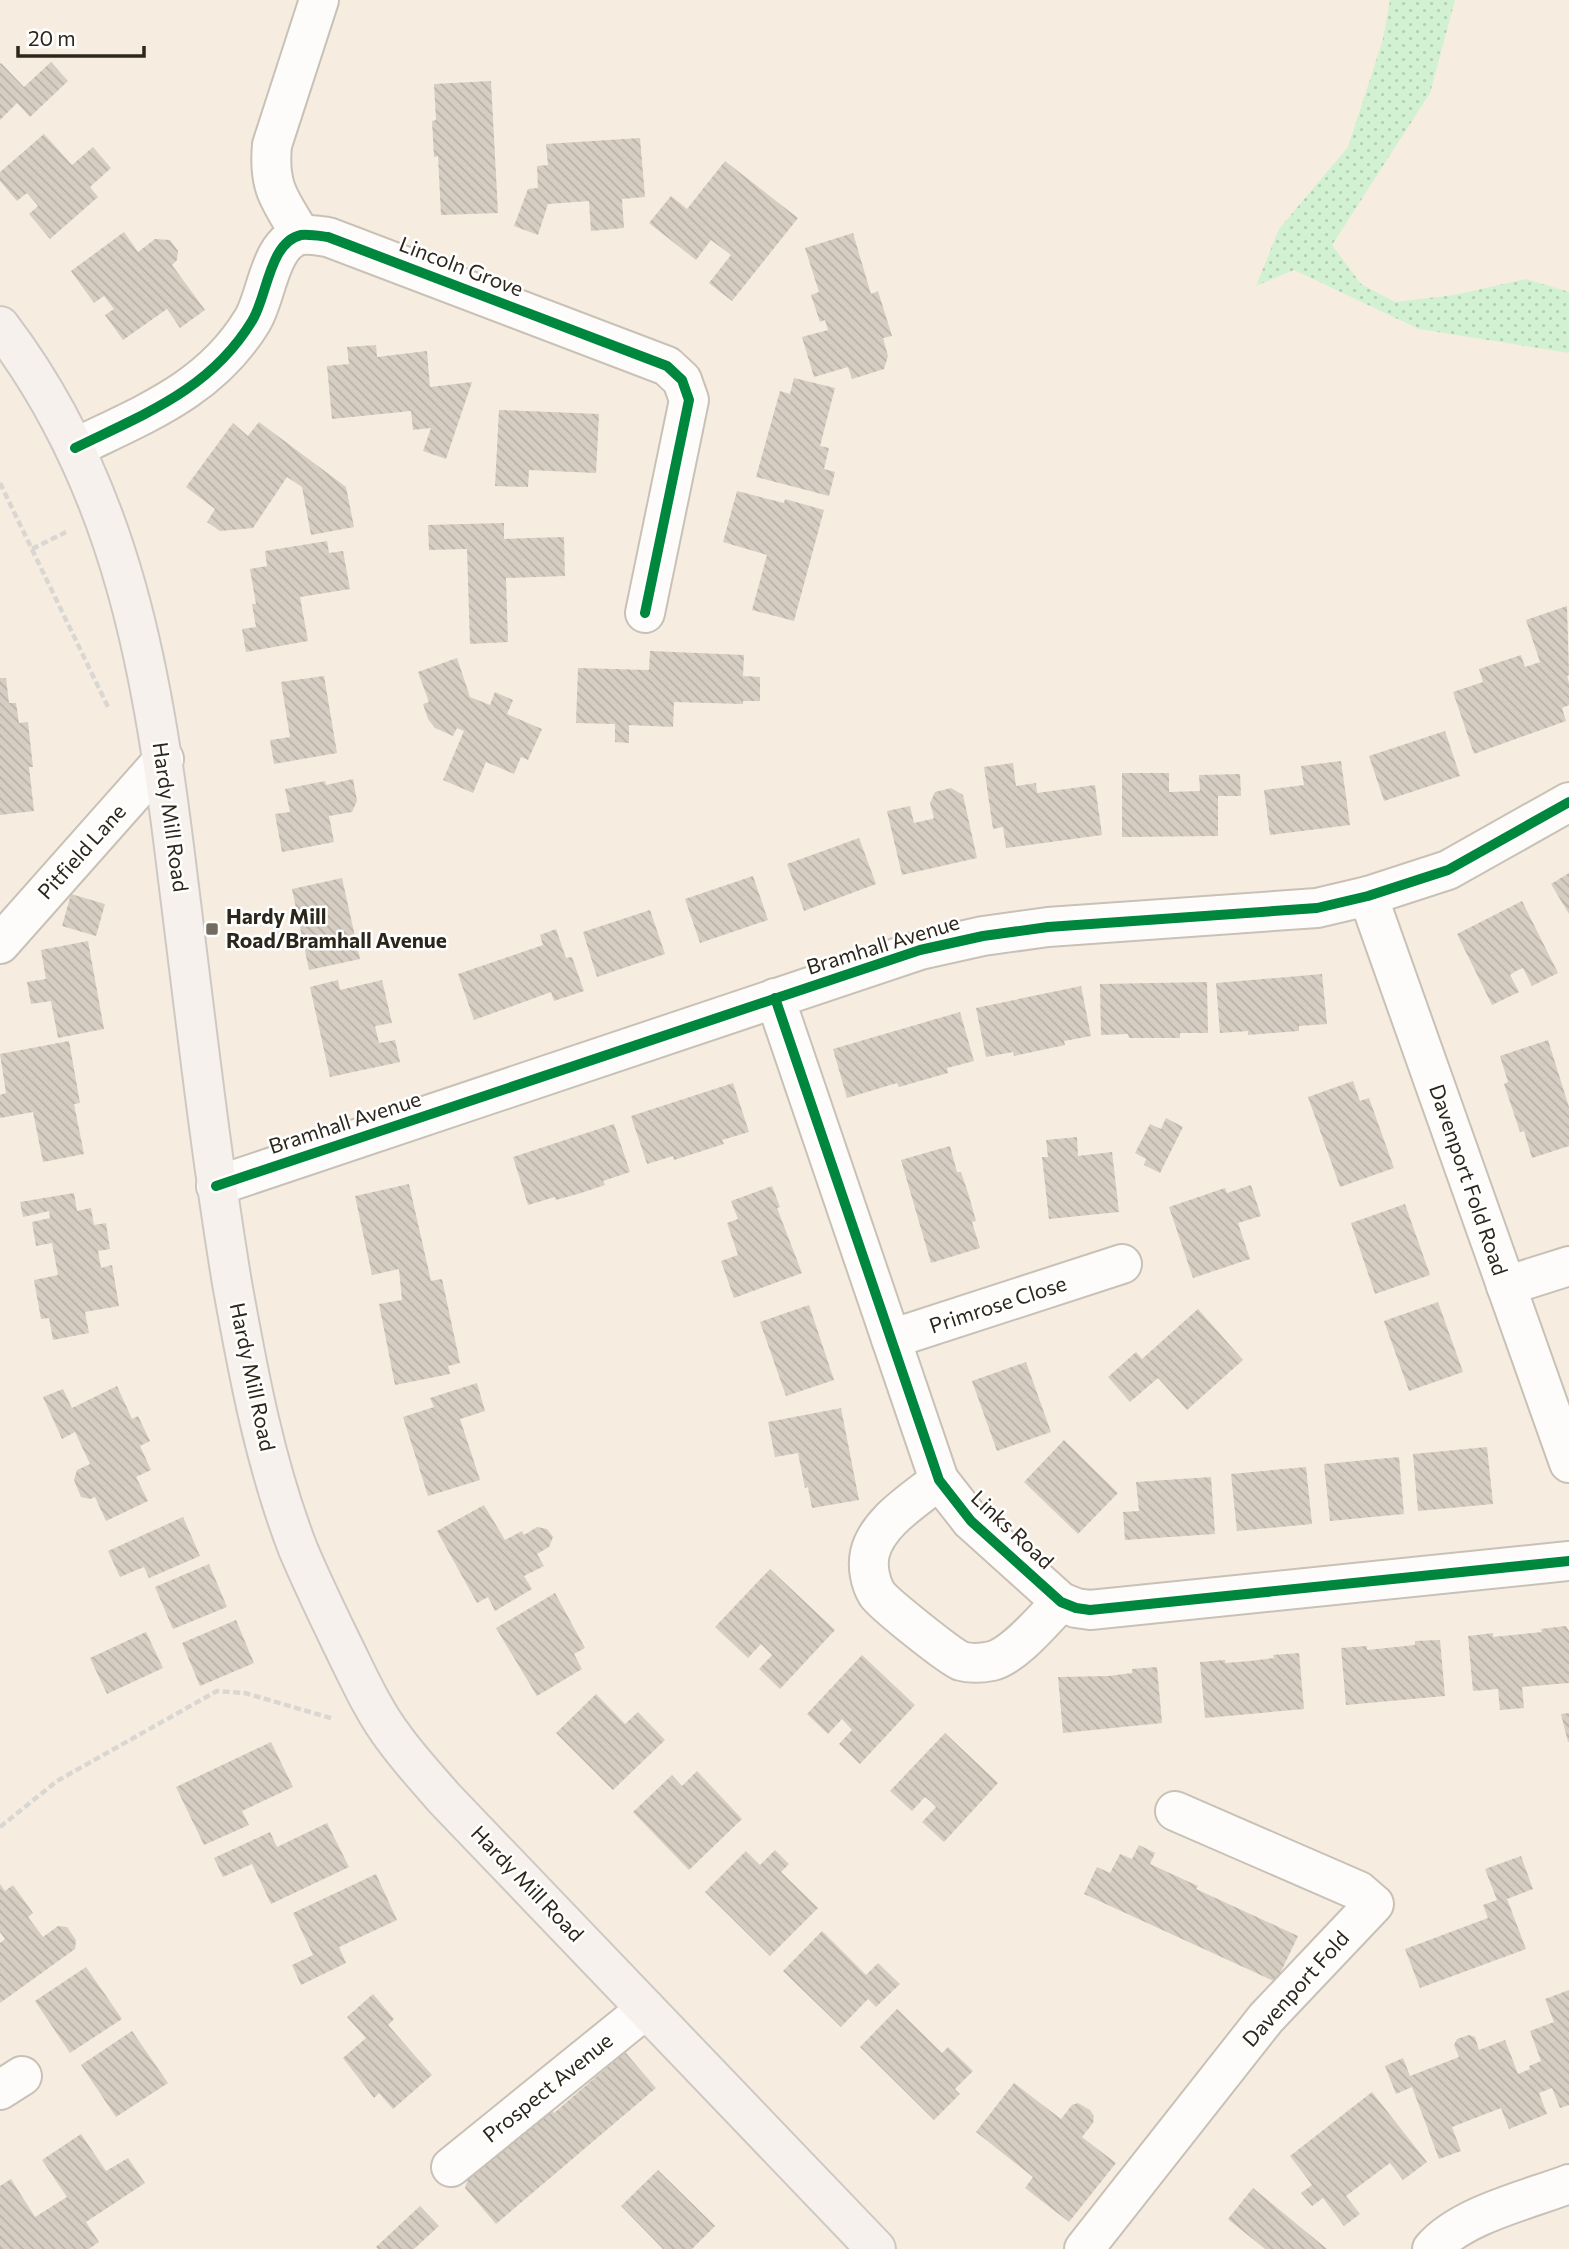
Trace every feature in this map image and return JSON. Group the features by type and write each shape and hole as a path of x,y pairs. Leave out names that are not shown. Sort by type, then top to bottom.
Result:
{"main road":[{"name":"Hardy Mill Road","path":"0,326 29,364 75,448 110,532 134,608 164,759 216,1186 248,1379 297,1547 351,1663 393,1737 444,1798 876,2249"}],"street":[{"path":"75,448 169,402 218,367 253,320 279,252 287,242 301,235 275,192 270,167 272,145 319,0"},
{"name":"Lincoln Grove","path":"301,235 328,237 602,341 667,366 682,380 689,400 645,613"},
{"name":"Pitfield Lane","path":"0,944 164,759"},
{"name":"Bramhall Avenue","path":"216,1186 920,950 984,936 1048,927 1317,908 1368,897 1448,870 1569,802"},
{"name":"Davenport Fold Road","path":"1368,897 1569,1463"},
{"name":"Links Road","path":"775,998 939,1480 955,1504 971,1521 1061,1602 1090,1610 1569,1561"},
{"path":"1506,1286 1569,1265"},
{"name":"Primrose Close","path":"891,1339 1113,1276"},
{"path":"939,1480 889,1522 878,1535 870,1553 869,1575 878,1596 946,1653 975,1663 995,1660 1014,1647 1061,1602"},
{"name":"Davenport Fold","path":"1084,2249 1266,2018 1374,1904 1359,1891 1175,1811"},
{"name":"Prospect Avenue","path":"451,2167 646,2009"},
{"path":"1432,2249 1450,2232 1469,2221 1569,2184"}],"path":[{"path":"0,483 115,720"},
{"path":"0,1827 57,1781 217,1691 245,1693 393,1737"}],"green space":[{"path":"1390,0 1455,0 1430,93 1332,245 1361,284 1395,302 1454,295 1526,279 1569,292 1569,353 1419,329 1294,270 1256,286 1279,229 1348,147 1383,39"}],"building":[{"path":"51,62 68,81 30,117 17,103 0,120 0,64 24,87"},
{"path":"491,81 498,213 441,215 438,156 434,157 432,121 436,120 434,84"},
{"path":"44,134 72,165 93,147 111,168 90,187 98,197 50,239 29,214 38,206 27,193 17,201 0,181 0,172"},
{"path":"640,138 645,197 622,199 624,228 591,231 589,201 548,204 538,235 514,226 528,189 538,188 537,166 548,165 546,144"},
{"path":"725,161 798,218 732,301 709,283 731,255 711,240 696,260 649,223 671,196 687,209"},
{"path":"124,232 138,252 155,239 170,240 178,251 177,260 172,265 205,310 180,328 167,309 123,340 105,315 114,309 104,296 94,303 71,271"},
{"path":"853,233 871,294 878,291 892,336 883,338 888,356 884,369 852,379 848,367 814,377 802,337 828,330 825,320 820,322 811,295 819,292 805,248"},
{"path":"376,345 377,357 427,351 430,387 472,382 446,459 423,451 431,428 413,430 411,411 332,419 327,366 349,364 347,347"},
{"path":"794,378 835,388 820,446 829,448 824,469 835,472 829,496 756,477 780,391 790,394"},
{"path":"499,410 599,414 596,473 529,470 528,487 495,486"},
{"path":"259,422 346,487 354,527 311,535 302,487 287,477 253,528 220,531 207,522 215,509 186,487 233,423 248,436"},
{"path":"737,491 784,503 785,499 824,510 794,621 752,610 767,555 723,542"},
{"path":"504,523 504,539 564,537 565,576 506,578 508,642 470,644 467,549 429,550 428,525"},
{"path":"327,541 329,553 343,551 350,589 300,597 308,641 246,652 242,629 256,627 252,604 256,604 250,569 267,566 265,551"},
{"path":"1567,606 1569,705 1562,708 1566,721 1474,754 1453,692 1483,682 1479,669 1521,655 1525,667 1540,662 1526,620"},
{"path":"650,651 744,655 743,676 760,677 760,701 743,701 743,704 674,702 673,727 629,725 629,743 615,742 615,724 576,723 578,668 649,670"},
{"path":"457,658 470,697 490,705 495,692 513,700 507,714 542,729 528,760 521,757 514,774 486,762 473,793 443,780 464,731 457,728 453,736 435,728 428,719 423,704 429,702 418,672"},
{"path":"324,676 337,753 274,764 270,740 290,737 281,682"},
{"path":"0,678 6,678 9,703 16,703 19,723 28,722 34,811 0,815"},
{"path":"1445,731 1460,776 1384,801 1369,756"},
{"path":"1341,761 1350,825 1270,835 1264,790 1304,785 1301,766"},
{"path":"1013,763 1016,786 1036,783 1037,793 1095,785 1102,835 1006,848 1003,827 993,829 984,767"},
{"path":"1122,773 1169,773 1169,792 1200,791 1199,775 1240,774 1241,796 1218,796 1218,836 1122,837"},
{"path":"353,779 357,801 352,812 329,816 334,842 282,852 275,814 290,812 285,789"},
{"path":"951,788 963,795 977,858 902,875 887,811 910,806 914,823 932,819 934,818 930,803 935,792"},
{"path":"859,838 876,884 804,911 787,864"},
{"path":"1569,873 1569,914 1551,884"},
{"path":"753,876 768,920 700,943 685,899"},
{"path":"342,878 360,959 309,970 292,889"},
{"path":"71,894 105,904 96,936 62,926"},
{"path":"1522,901 1558,973 1532,986 1523,968 1516,971 1510,975 1519,992 1492,1005 1457,934"},
{"path":"650,910 665,954 597,977 583,932"},
{"path":"556,929 566,958 572,957 584,991 554,1001 551,992 474,1020 458,974 543,945 540,935"},
{"path":"88,941 104,1029 58,1038 51,1001 31,1004 27,982 46,979 41,950"},
{"path":"1322,974 1327,1024 1299,1026 1299,1031 1248,1035 1248,1031 1220,1033 1216,983"},
{"path":"338,980 340,990 382,980 392,1023 375,1026 379,1043 395,1040 400,1062 330,1077 310,987"},
{"path":"1207,982 1208,1033 1180,1033 1180,1038 1101,1035 1100,984"},
{"path":"1081,986 1091,1036 1064,1041 1065,1045 1014,1056 1013,1052 986,1057 976,1008"},
{"path":"960,1012 974,1061 947,1068 948,1073 899,1087 897,1083 847,1098 833,1049"},
{"path":"1548,1040 1569,1107 1569,1146 1532,1158 1504,1084 1508,1082 1500,1056"},
{"path":"69,1041 80,1103 74,1104 84,1154 43,1162 33,1112 0,1118 0,1095 6,1093 0,1054"},
{"path":"1353,1081 1360,1101 1369,1098 1394,1168 1340,1187 1308,1097"},
{"path":"733,1083 749,1132 722,1140 724,1144 674,1160 673,1156 647,1164 631,1116"},
{"path":"1166,1118 1183,1127 1160,1173 1144,1165 1146,1159 1135,1153 1150,1124 1161,1129"},
{"path":"614,1124 630,1172 603,1181 605,1185 581,1193 528,1205 513,1157"},
{"path":"1077,1137 1078,1156 1112,1152 1119,1212 1049,1219 1042,1157 1048,1157 1046,1140"},
{"path":"950,1146 957,1172 961,1172 969,1196 976,1221 972,1222 980,1248 931,1263 901,1160"},
{"path":"409,1184 431,1281 442,1279 460,1363 448,1366 450,1374 395,1385 379,1304 402,1300 399,1269 372,1275 355,1196"},
{"path":"1251,1185 1261,1216 1238,1223 1250,1259 1193,1278 1169,1207 1225,1188 1227,1193"},
{"path":"772,1186 780,1207 777,1208 802,1273 734,1298 721,1261 738,1255 727,1223 738,1219 731,1201"},
{"path":"74,1193 77,1211 91,1208 94,1225 106,1223 110,1249 98,1251 101,1268 112,1265 119,1306 85,1312 89,1333 53,1340 49,1318 41,1319 34,1280 58,1275 52,1243 36,1246 32,1222 50,1218 49,1211 23,1217 20,1202"},
{"path":"1405,1204 1430,1275 1375,1294 1351,1223"},
{"path":"1438,1302 1463,1372 1409,1391 1384,1321"},
{"path":"809,1305 834,1380 786,1396 760,1322"},
{"path":"1198,1309 1243,1360 1187,1410 1158,1378 1130,1402 1108,1377 1136,1352 1142,1359"},
{"path":"1026,1362 1051,1432 997,1451 972,1381"},
{"path":"477,1383 485,1411 460,1419 480,1480 428,1496 403,1417 434,1407 430,1398"},
{"path":"117,1386 132,1419 138,1416 150,1441 140,1446 151,1470 136,1477 148,1501 106,1521 95,1497 81,1497 74,1480 77,1470 90,1464 75,1432 62,1439 43,1397 63,1389 72,1408"},
{"path":"841,1408 859,1500 812,1508 798,1453 775,1457 768,1422"},
{"path":"1064,1440 1118,1493 1078,1534 1024,1482"},
{"path":"1487,1447 1493,1504 1418,1511 1413,1454"},
{"path":"1399,1457 1404,1514 1330,1521 1324,1464"},
{"path":"1306,1467 1312,1524 1237,1531 1231,1474"},
{"path":"1211,1477 1215,1534 1125,1540 1123,1512 1139,1511 1136,1482"},
{"path":"484,1505 505,1540 522,1531 524,1535 537,1527 547,1529 553,1537 549,1547 537,1554 544,1566 524,1576 532,1589 495,1611 488,1597 477,1603 437,1531"},
{"path":"183,1517 200,1556 149,1578 144,1567 120,1577 108,1551"},
{"path":"209,1564 227,1607 173,1629 155,1587"},
{"path":"770,1569 835,1630 780,1689 759,1669 772,1655 761,1644 748,1658 715,1627"},
{"path":"555,1593 585,1648 574,1654 582,1669 537,1696 496,1628"},
{"path":"236,1620 254,1663 200,1686 182,1643"},
{"path":"1566,1626 1569,1631 1569,1683 1522,1687 1524,1708 1500,1710 1498,1689 1473,1691 1468,1636 1493,1633 1493,1637 1542,1632 1541,1629"},
{"path":"146,1632 163,1668 107,1694 90,1658"},
{"path":"1440,1640 1445,1696 1346,1705 1341,1648 1367,1646 1367,1650 1415,1645 1415,1641"},
{"path":"1299,1653 1304,1709 1205,1718 1200,1662 1250,1661 1274,1658 1273,1655"},
{"path":"862,1655 915,1705 860,1764 839,1744 852,1730 842,1719 828,1734 807,1714"},
{"path":"1157,1667 1162,1723 1063,1733 1058,1677 1108,1676 1132,1673 1132,1669"},
{"path":"596,1694 625,1724 638,1712 665,1740 613,1790 556,1733"},
{"path":"1569,1713 1569,1742 1568,1742 1561,1714"},
{"path":"945,1733 998,1783 944,1842 922,1822 936,1807 931,1802 925,1797 912,1811 890,1791"},
{"path":"271,1742 293,1787 242,1811 249,1825 204,1845 176,1787"},
{"path":"697,1771 742,1819 689,1870 633,1812 672,1775 682,1786"},
{"path":"327,1823 349,1867 271,1904 252,1864 223,1877 214,1858 270,1832 277,1847"},
{"path":"1139,1845 1155,1853 1150,1864 1198,1886 1196,1889 1298,1936 1276,1982 1084,1894 1097,1867 1110,1873 1120,1854 1132,1859"},
{"path":"775,1850 789,1864 781,1872 818,1908 770,1956 705,1892 746,1851 760,1865"},
{"path":"1521,1856 1533,1889 1507,1899 1526,1949 1420,1988 1405,1949 1488,1918 1483,1905 1497,1900 1485,1869"},
{"path":"376,1874 397,1920 339,1947 346,1963 301,1985 292,1965 313,1955 293,1913"},
{"path":"0,1884 5,1891 13,1885 33,1913 28,1917 43,1937 58,1926 67,1927 76,1940 75,1949 0,2003 0,1943 5,1939 0,1932"},
{"path":"822,1931 866,1975 878,1963 900,1984 876,2007 868,1999 841,2027 783,1971"},
{"path":"86,1967 122,2019 70,2053 35,2001"},
{"path":"1569,1990 1569,2105 1560,2108 1552,2088 1539,2093 1547,2114 1509,2129 1501,2108 1452,2127 1461,2151 1439,2159 1412,2087 1396,2094 1385,2066 1403,2058 1410,2076 1459,2057 1454,2045 1457,2039 1469,2035 1475,2037 1479,2050 1505,2040 1518,2074 1541,2061 1530,2031 1554,2022 1545,1999"},
{"path":"373,1994 394,2019 388,2025 432,2075 393,2109 379,2093 374,2098 343,2058 366,2038 347,2017"},
{"path":"897,2009 942,2053 948,2047 973,2071 955,2089 960,2094 934,2120 860,2047"},
{"path":"132,2031 168,2083 116,2117 81,2065"},
{"path":"625,2052 656,2088 496,2224 465,2188 470,2172 548,2106 554,2113"},
{"path":"1014,2083 1061,2119 1072,2105 1078,2103 1090,2110 1094,2116 1093,2123 1082,2137 1116,2163 1069,2222 1025,2188 1033,2177 976,2132"},
{"path":"1372,2092 1427,2162 1403,2180 1390,2163 1346,2196 1360,2214 1344,2226 1323,2198 1312,2206 1301,2193 1312,2185 1290,2156"},
{"path":"81,2134 106,2171 128,2158 145,2183 86,2222 99,2242 89,2249 0,2249 0,2186 11,2179 35,2217 67,2197 42,2160"},
{"path":"658,2170 715,2226 692,2249 663,2249 621,2206"},
{"path":"1253,2188 1327,2249 1265,2249 1228,2219"},
{"path":"420,2206 439,2226 414,2249 376,2247"}],"cycle path":[{"path":"75,448 150,411 196,383 235,345 252,321 275,259 282,248 301,235 328,237 667,366 682,380 689,400 645,613"},
{"path":"216,1186 920,950 983,936 1048,927 1317,908 1368,896 1448,870 1569,802"},
{"path":"775,998 939,1480 971,1521 1061,1602 1090,1610 1569,1561"}],"place":[{"name":"Hardy Mill Road/Bramhall Avenue","path":"212,929"}]}
